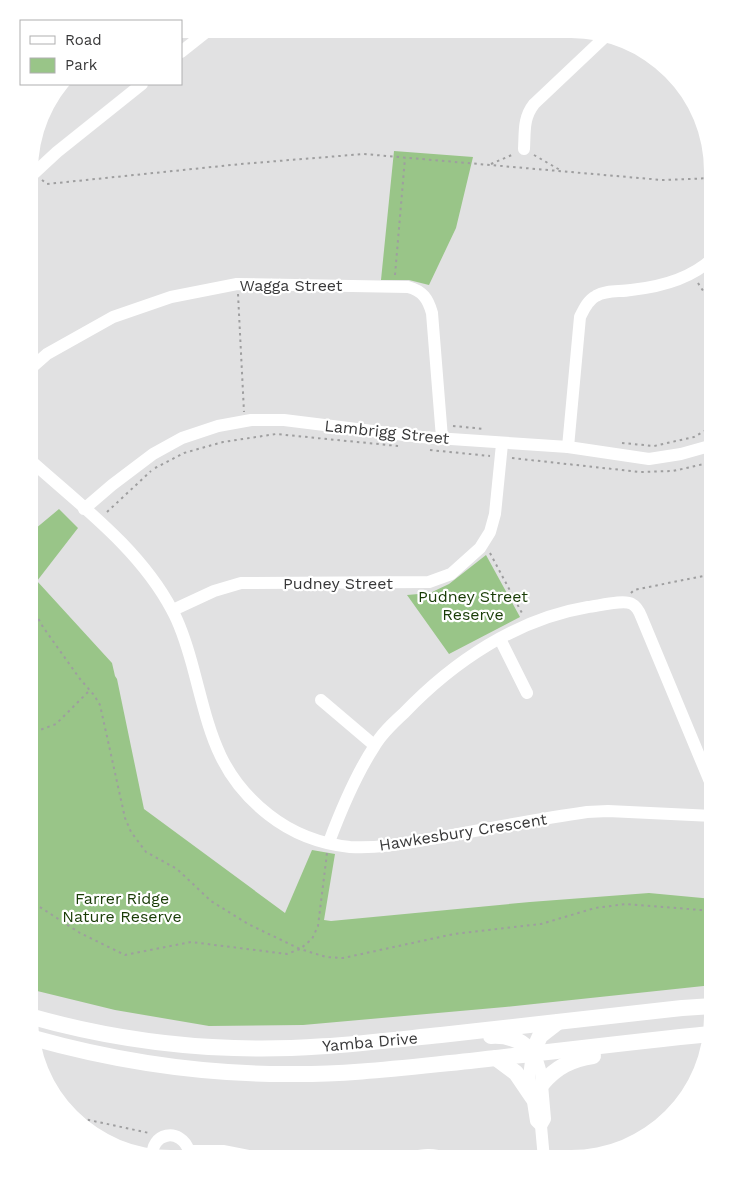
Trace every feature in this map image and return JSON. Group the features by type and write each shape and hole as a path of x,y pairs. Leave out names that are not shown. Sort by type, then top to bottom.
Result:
{"main road":[{"name":"Yamba Drive","path":"38,1018 69,1027 154,1043 236,1048 325,1046 704,1007"},
{"path":"532,1054 540,1036 559,1021"},
{"path":"458,1033 479,1037 500,1036 512,1038 523,1043 532,1054"},
{"name":"Yamba Drive","path":"40,1040 108,1057 153,1064 240,1073 286,1074 368,1072 703,1035"},
{"path":"542,1084 552,1072 569,1062 616,1053 638,1042"},
{"path":"496,1058 516,1073 533,1098"}],"street":[{"path":"182,51 199,38"},
{"path":"524,149 527,112 600,41"},
{"path":"38,174 57,152 141,85"},
{"path":"568,448 580,317 590,299 598,294 607,292 654,287 672,282 692,273 704,264"},
{"name":"Wagga Street","path":"38,362 47,354 113,317 171,297 237,284 394,287 418,290 430,304 432,313 442,438"},
{"name":"Lambrigg Street","path":"84,509 153,454 182,438 218,426 244,422 284,420 421,437 568,448 649,459 681,454 704,448"},
{"name":"Pudney Street","path":"173,610 214,591 242,583 429,582 451,574 485,542 490,532 495,514 502,444"},
{"name":"Hawkesbury Crescent","path":"38,467 143,565 173,610 187,649 216,748 232,778 258,807 286,827 311,838 328,842 348,846 380,847 587,812 608,811 704,816"},
{"path":"328,842 349,794 374,745 419,697 466,658 528,625 572,610 626,602 631,603 642,616 704,767"},
{"path":"500,639 527,693"},
{"path":"321,700 374,745"},
{"path":"532,1054 538,1063 542,1084 545,1118 541,1126 543,1150"},
{"path":"532,1054 530,1076 536,1121 541,1126"},
{"path":"153,1149 158,1140 167,1136 178,1136 185,1142 188,1150"}],"path":[{"path":"38,180 47,184 241,164 364,154 662,180 704,178"},
{"path":"394,287 405,158"},
{"path":"692,273 704,292"},
{"path":"237,284 244,422"},
{"path":"104,514 153,469 184,453 223,442 276,434 401,447"},
{"path":"430,450 640,472 674,471 704,464"},
{"path":"485,542 528,625"},
{"path":"627,596 634,590 704,576"},
{"path":"38,616 54,642 100,705 125,818 140,846 177,869 217,905 248,924 300,949 326,957 354,957 454,934 541,924 595,908 626,904 704,910"},
{"path":"38,731 56,724 90,690"},
{"path":"38,906 80,933 125,955 191,942 287,954 300,949 312,939 318,926 328,842"},
{"path":"86,1120 153,1134 158,1140"}],"green space":[{"path":"394,151 473,157 456,228 429,285 409,280 381,280"},
{"name":"Farrer Ridge Nature Reserve","path":"59,509 78,528 38,580 38,526"},
{"name":"Pudney Street Reserve","path":"486,555 520,617 449,654 407,595 430,593 449,584"},
{"name":"Farrer Ridge Nature Reserve","path":"38,582 112,663 144,809 285,913 312,850 335,854 324,920 331,921 649,893 704,898 704,986 505,1007 303,1025 209,1026 115,1010 38,991"}]}
